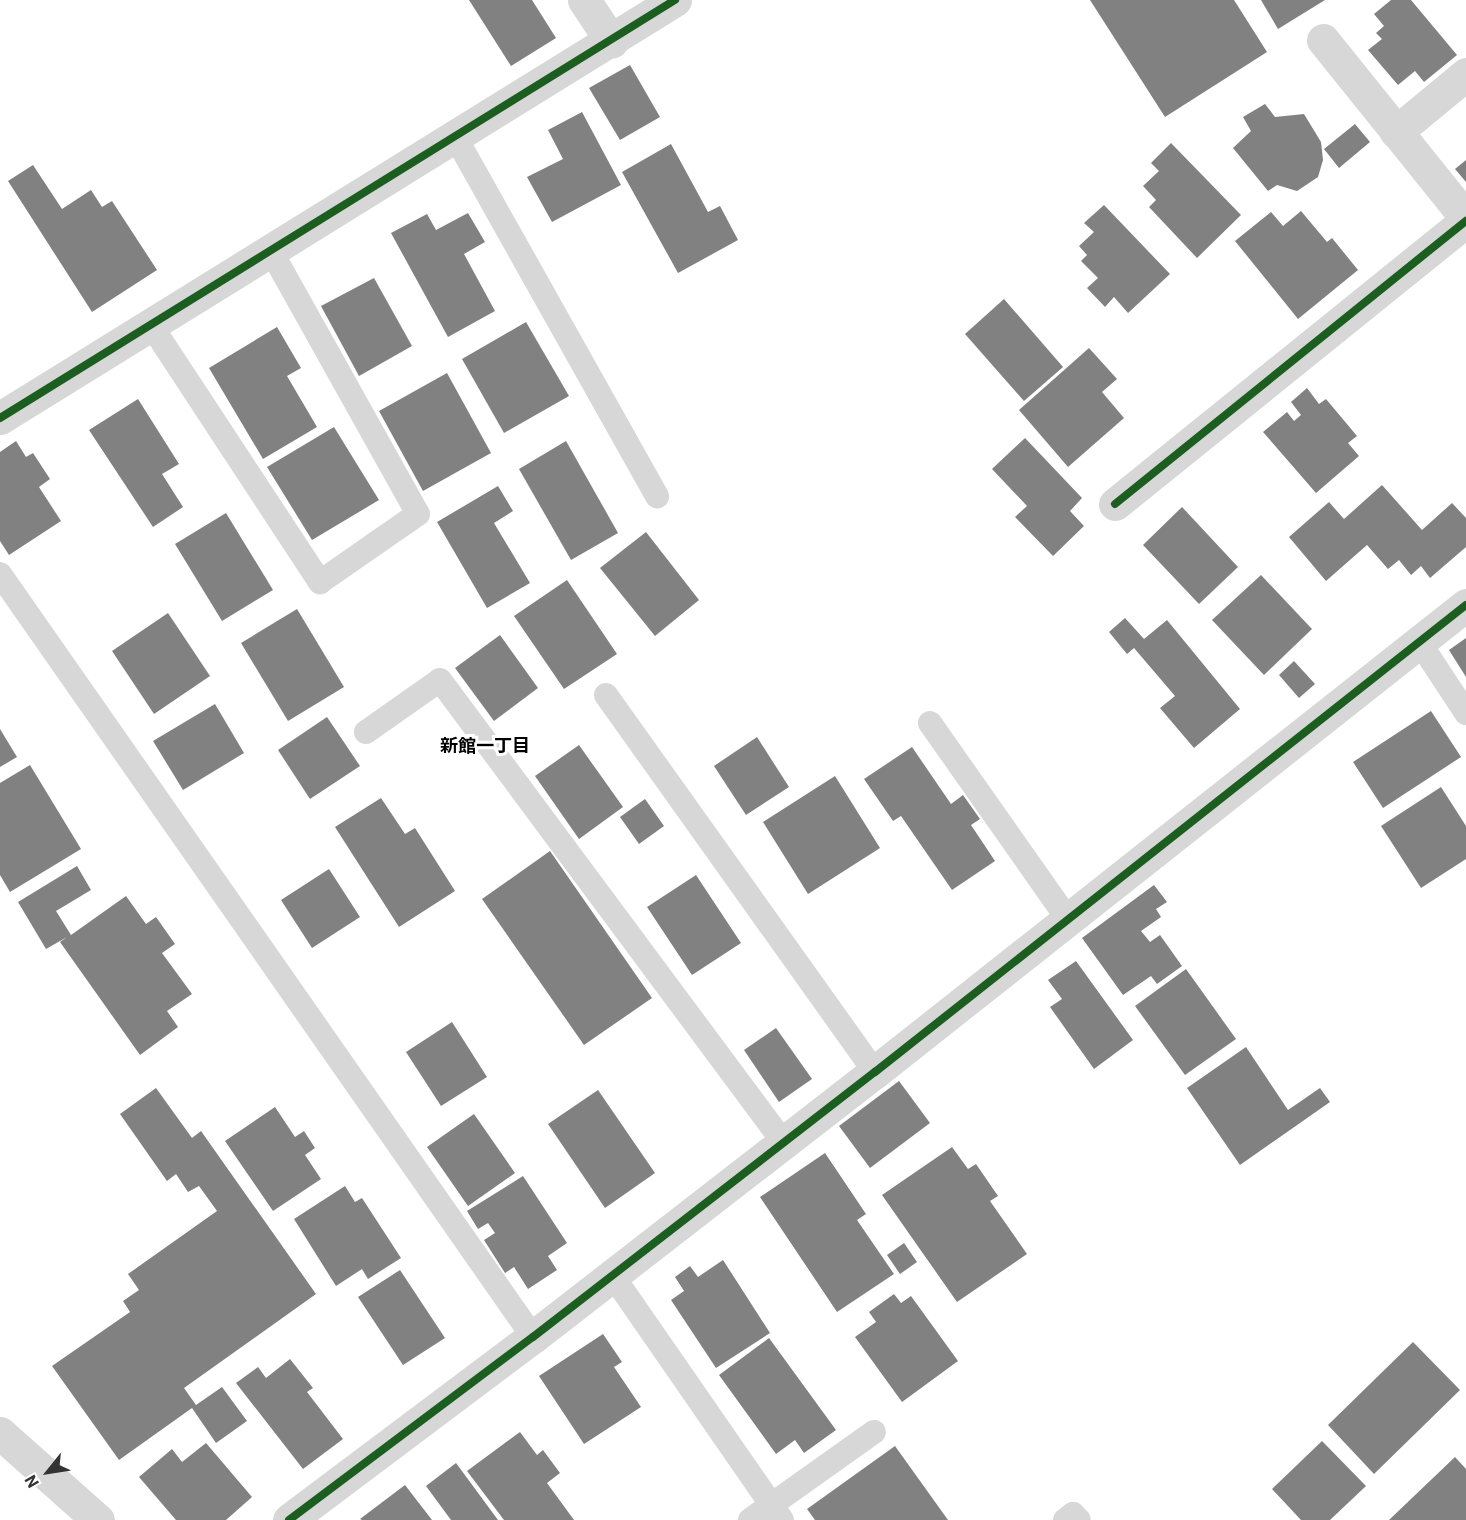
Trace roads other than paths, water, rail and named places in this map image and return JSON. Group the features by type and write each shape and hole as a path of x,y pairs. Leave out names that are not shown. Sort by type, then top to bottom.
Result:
{"street":[{"path":"584,0 612,42"},
{"path":"0,418 612,42 675,0"},
{"path":"1115,504 1466,220 1323,40"},
{"path":"1396,132 1466,74"},
{"path":"289,1520 533,1337 876,1072 1420,644 1466,605"},
{"path":"0,1433 98,1520"}],"lane":[{"path":"456,138 657,496"},
{"path":"151,325 320,582 418,514 271,251"},
{"path":"0,574 533,1337"},
{"path":"1420,644 1466,713"},
{"path":"366,732 440,680 784,1143"},
{"path":"606,695 876,1072"},
{"path":"930,723 1069,921"},
{"path":"612,1276 777,1512"},
{"path":"750,1520 777,1512 874,1432"},
{"path":"1065,1520 1073,1514 1079,1520"}],"district":[{"name":"新館一丁目","path":"485,746"}]}
